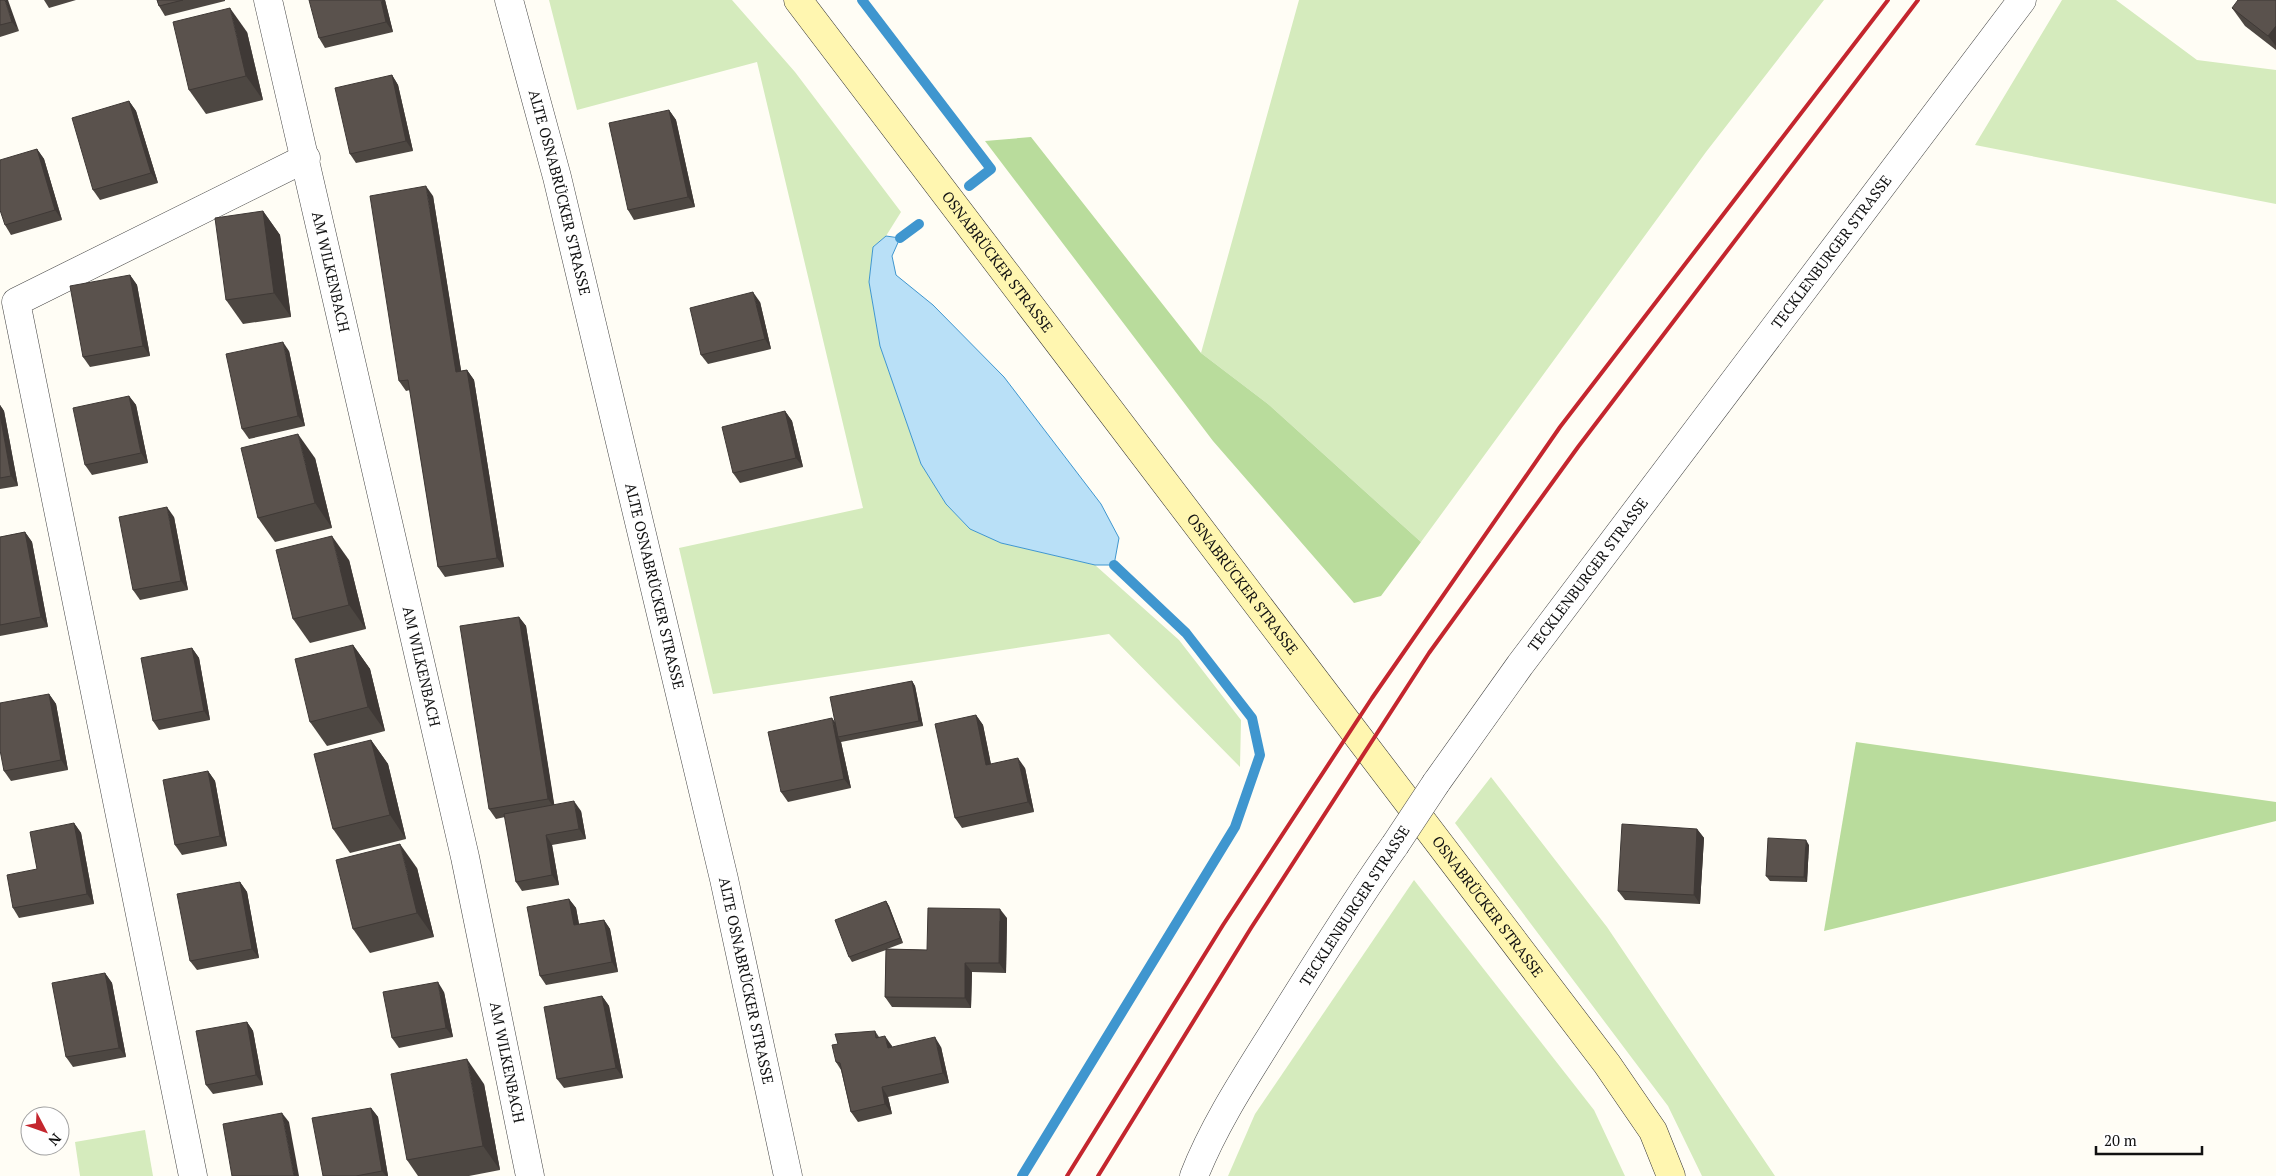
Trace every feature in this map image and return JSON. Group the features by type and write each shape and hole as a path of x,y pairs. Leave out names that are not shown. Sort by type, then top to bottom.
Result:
{"main road":[{"name":"OSNABRÜCKER STRASSE","path":"798,0 1607,1064 1653,1131 1671,1176"}],"street":[{"name":"AM WILKENBACH","path":"268,0 466,857 530,1176"},
{"name":"ALTE OSNABRÜCKER STRASSE","path":"509,0 557,177 706,802 788,1176"},
{"name":"TECKLENBURGER STRASSE","path":"1194,1176 1201,1157 1236,1092 1363,891 1436,783 1526,657 2022,0"},
{"path":"194,1176 8,306 306,158"}],"green space":[{"path":"549,0 732,0 795,72 901,212 886,236 873,247 869,282 880,346 921,464 946,504 970,529 1001,543 1095,565 1179,640 1241,720 1240,767 1109,634 713,694 679,548 863,508 757,62 577,110"},
{"path":"1299,0 1824,0 1706,152 1421,542 1268,404 1201,353"},
{"path":"2062,0 2116,0 2197,60 2276,70 2276,204 1975,145"},
{"path":"1031,137 1201,353 1268,404 1421,542 1381,596 1354,603 1213,441 985,141"},
{"path":"1856,742 2276,802 2276,821 1824,931"},
{"path":"1491,777 1607,927 1775,1176 1702,1176 1668,1106 1455,823"},
{"path":"1414,880 1594,1110 1625,1176 1228,1176 1255,1114"},
{"path":"145,1130 153,1176 80,1176 75,1142"}],"water":[{"path":"886,236 900,238 892,256 896,275 933,305 1004,377 1101,504 1119,538 1114,565 1095,565 1001,543 970,529 946,504 921,464 880,346 869,282 873,247"}],"building":[{"path":"0,0 5,0 12,22 0,25"},
{"path":"157,0 183,0 159,6"},
{"path":"309,0 381,0 386,22 319,38"},
{"path":"2238,0 2276,0 2276,26 2268,36 2232,8"},
{"path":"230,8 246,76 189,90 173,22"},
{"path":"392,75 406,141 350,154 335,88"},
{"path":"129,101 151,173 93,190 72,118"},
{"path":"669,110 688,197 628,210 609,123"},
{"path":"37,149 55,210 5,225 0,210 0,160"},
{"path":"426,186 456,372 467,370 497,558 438,567 408,380 399,381 370,196"},
{"path":"263,211 274,293 226,300 215,218"},
{"path":"130,275 143,346 83,357 70,286"},
{"path":"753,292 765,339 701,355 690,308"},
{"path":"283,342 298,416 242,429 226,354"},
{"path":"129,396 141,453 85,465 73,408"},
{"path":"785,411 796,458 733,473 722,427"},
{"path":"0,414 11,476 0,478"},
{"path":"298,434 315,503 258,518 241,448"},
{"path":"167,507 181,581 133,590 119,517"},
{"path":"25,532 41,617 0,625 0,537"},
{"path":"332,536 349,605 293,619 276,550"},
{"path":"519,617 548,799 489,809 460,626"},
{"path":"353,645 368,707 310,722 295,659"},
{"path":"192,648 204,711 153,721 141,658"},
{"path":"912,681 919,721 838,737 830,697"},
{"path":"49,694 61,760 4,771 0,750 0,703"},
{"path":"976,715 986,765 1018,758 1028,802 955,818 935,724"},
{"path":"832,718 844,779 781,792 768,732"},
{"path":"371,740 390,815 333,829 314,754"},
{"path":"208,771 220,836 175,845 163,780"},
{"path":"574,801 579,829 546,835 552,875 516,882 504,814"},
{"path":"74,823 87,894 13,908 7,875 37,869 30,832"},
{"path":"1622,824 1697,829 1694,895 1618,891"},
{"path":"1768,838 1806,840 1804,877 1766,876"},
{"path":"400,844 417,913 353,929 336,860"},
{"path":"240,882 252,949 190,961 177,894"},
{"path":"569,899 574,925 604,920 612,962 540,976 527,907"},
{"path":"886,901 900,938 849,957 835,920"},
{"path":"928,908 1000,909 999,963 965,963 965,998 885,997 886,949 927,950"},
{"path":"105,973 119,1048 66,1057 52,983"},
{"path":"438,982 446,1028 392,1038 383,992"},
{"path":"602,996 616,1068 557,1079 544,1007"},
{"path":"247,1022 256,1075 206,1085 196,1031"},
{"path":"875,1031 876,1038 885,1036 888,1048 935,1037 943,1073 882,1087 885,1104 851,1112 840,1063 836,1062 832,1045 838,1044 835,1034"},
{"path":"467,1059 483,1146 407,1160 391,1074"},
{"path":"371,1108 382,1171 356,1176 323,1176 312,1118"},
{"path":"282,1113 294,1176 232,1176 223,1124"}],"waterway":[{"path":"862,0 991,169 969,186"},
{"path":"900,238 919,224"},
{"path":"1022,1176 1235,827 1260,755 1252,718 1186,633 1114,565"}],"railway":[{"path":"1067,1176 1223,925 1372,698 1560,427 1888,0"},
{"path":"1098,1176 1251,928 1429,653 1578,447 1918,0"}]}
